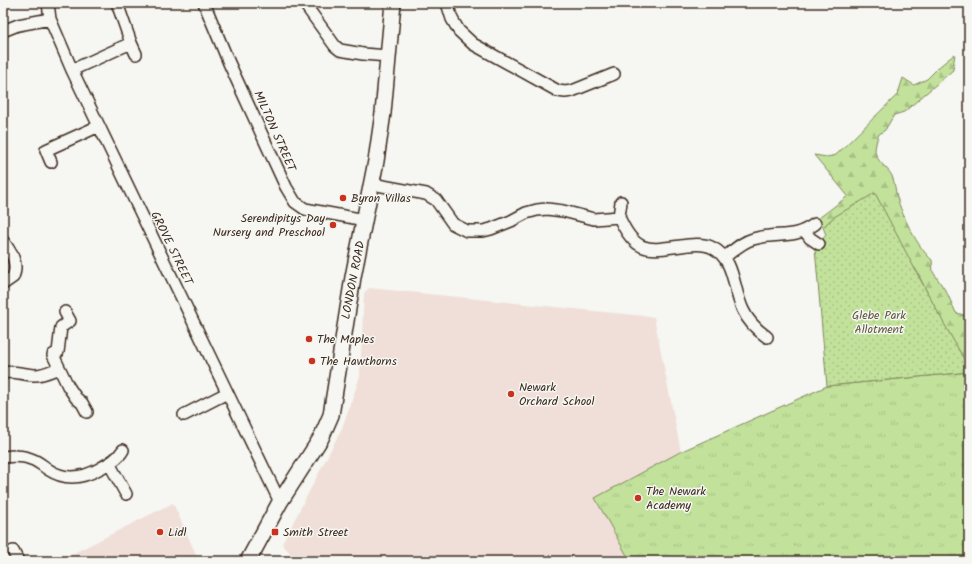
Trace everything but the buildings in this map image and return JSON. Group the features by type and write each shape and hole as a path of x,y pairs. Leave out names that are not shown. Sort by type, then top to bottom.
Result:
{"main road":[{"name":"LONDON ROAD","path":"248,561 280,502 321,438 331,415 348,301 372,184 383,113 393,3"}],"street":[{"name":"GROVE STREET","path":"48,3 50,20 72,70 280,502"},
{"path":"117,3 136,54"},
{"name":"MILTON STREET","path":"204,3 229,63 279,174 295,202 305,209 365,220"},
{"path":"304,3 335,46 340,50 388,56"},
{"path":"447,3 452,19 459,30 472,44 558,91 572,91 614,74"},
{"path":"3,31 18,25 50,20"},
{"path":"72,70 131,43"},
{"path":"51,162 46,150 99,126"},
{"path":"372,184 426,194 436,200 453,224 467,231 484,231 491,229 512,221 526,213 538,210 555,210 594,219 619,217"},
{"path":"621,202 619,217 627,234 633,240 646,248 656,250 701,244 713,248 725,257 742,310 752,324 768,336"},
{"path":"725,257 740,245 754,238 797,234 816,224"},
{"path":"805,231 810,238 819,244"},
{"path":"3,241 11,252 15,260 16,267 13,277 3,284"},
{"path":"65,312 70,321 61,327 58,352 53,355 68,386 76,398 82,402 87,412"},
{"path":"3,373 14,372 36,375 44,374 59,368"},
{"path":"184,415 227,393"},
{"path":"3,457 19,456 29,458 38,462 54,473 71,478 84,477 109,463 123,450"},
{"path":"109,463 126,494"}],"shaded area":[{"name":"The Newark Academy","path":"369,288 654,317 681,452 827,386 969,372 969,561 297,561 282,544 342,428 360,376 364,293"},
{"path":"173,503 199,561 66,561 64,558"}],"green space":[{"path":"955,54 953,70 904,112 894,115 885,130 878,135 875,151 880,162 892,176 899,205 916,240 932,260 933,272 947,293 956,313 968,316 969,368 942,322 915,268 834,217 823,227 819,218 848,196 814,155 827,157 836,155 898,94 903,78 914,85 927,79"},
{"name":"Glebe Park Allotment","path":"875,193 969,368 969,372 827,386 815,248 826,235 823,227 834,217"},
{"path":"969,372 969,561 630,561 595,498 680,452 827,386"}],"place":[{"name":"Byron Villas","path":"343,198"},
{"name":"Serendipitys Day Nursery and Preschool","path":"333,225"},
{"name":"The Maples","path":"309,339"},
{"name":"The Hawthorns","path":"312,361"},
{"name":"Newark Orchard School","path":"511,394"},
{"name":"The Newark Academy","path":"638,498"},
{"name":"Lidl","path":"160,532"},
{"name":"Smith Street","path":"275,532"}]}
